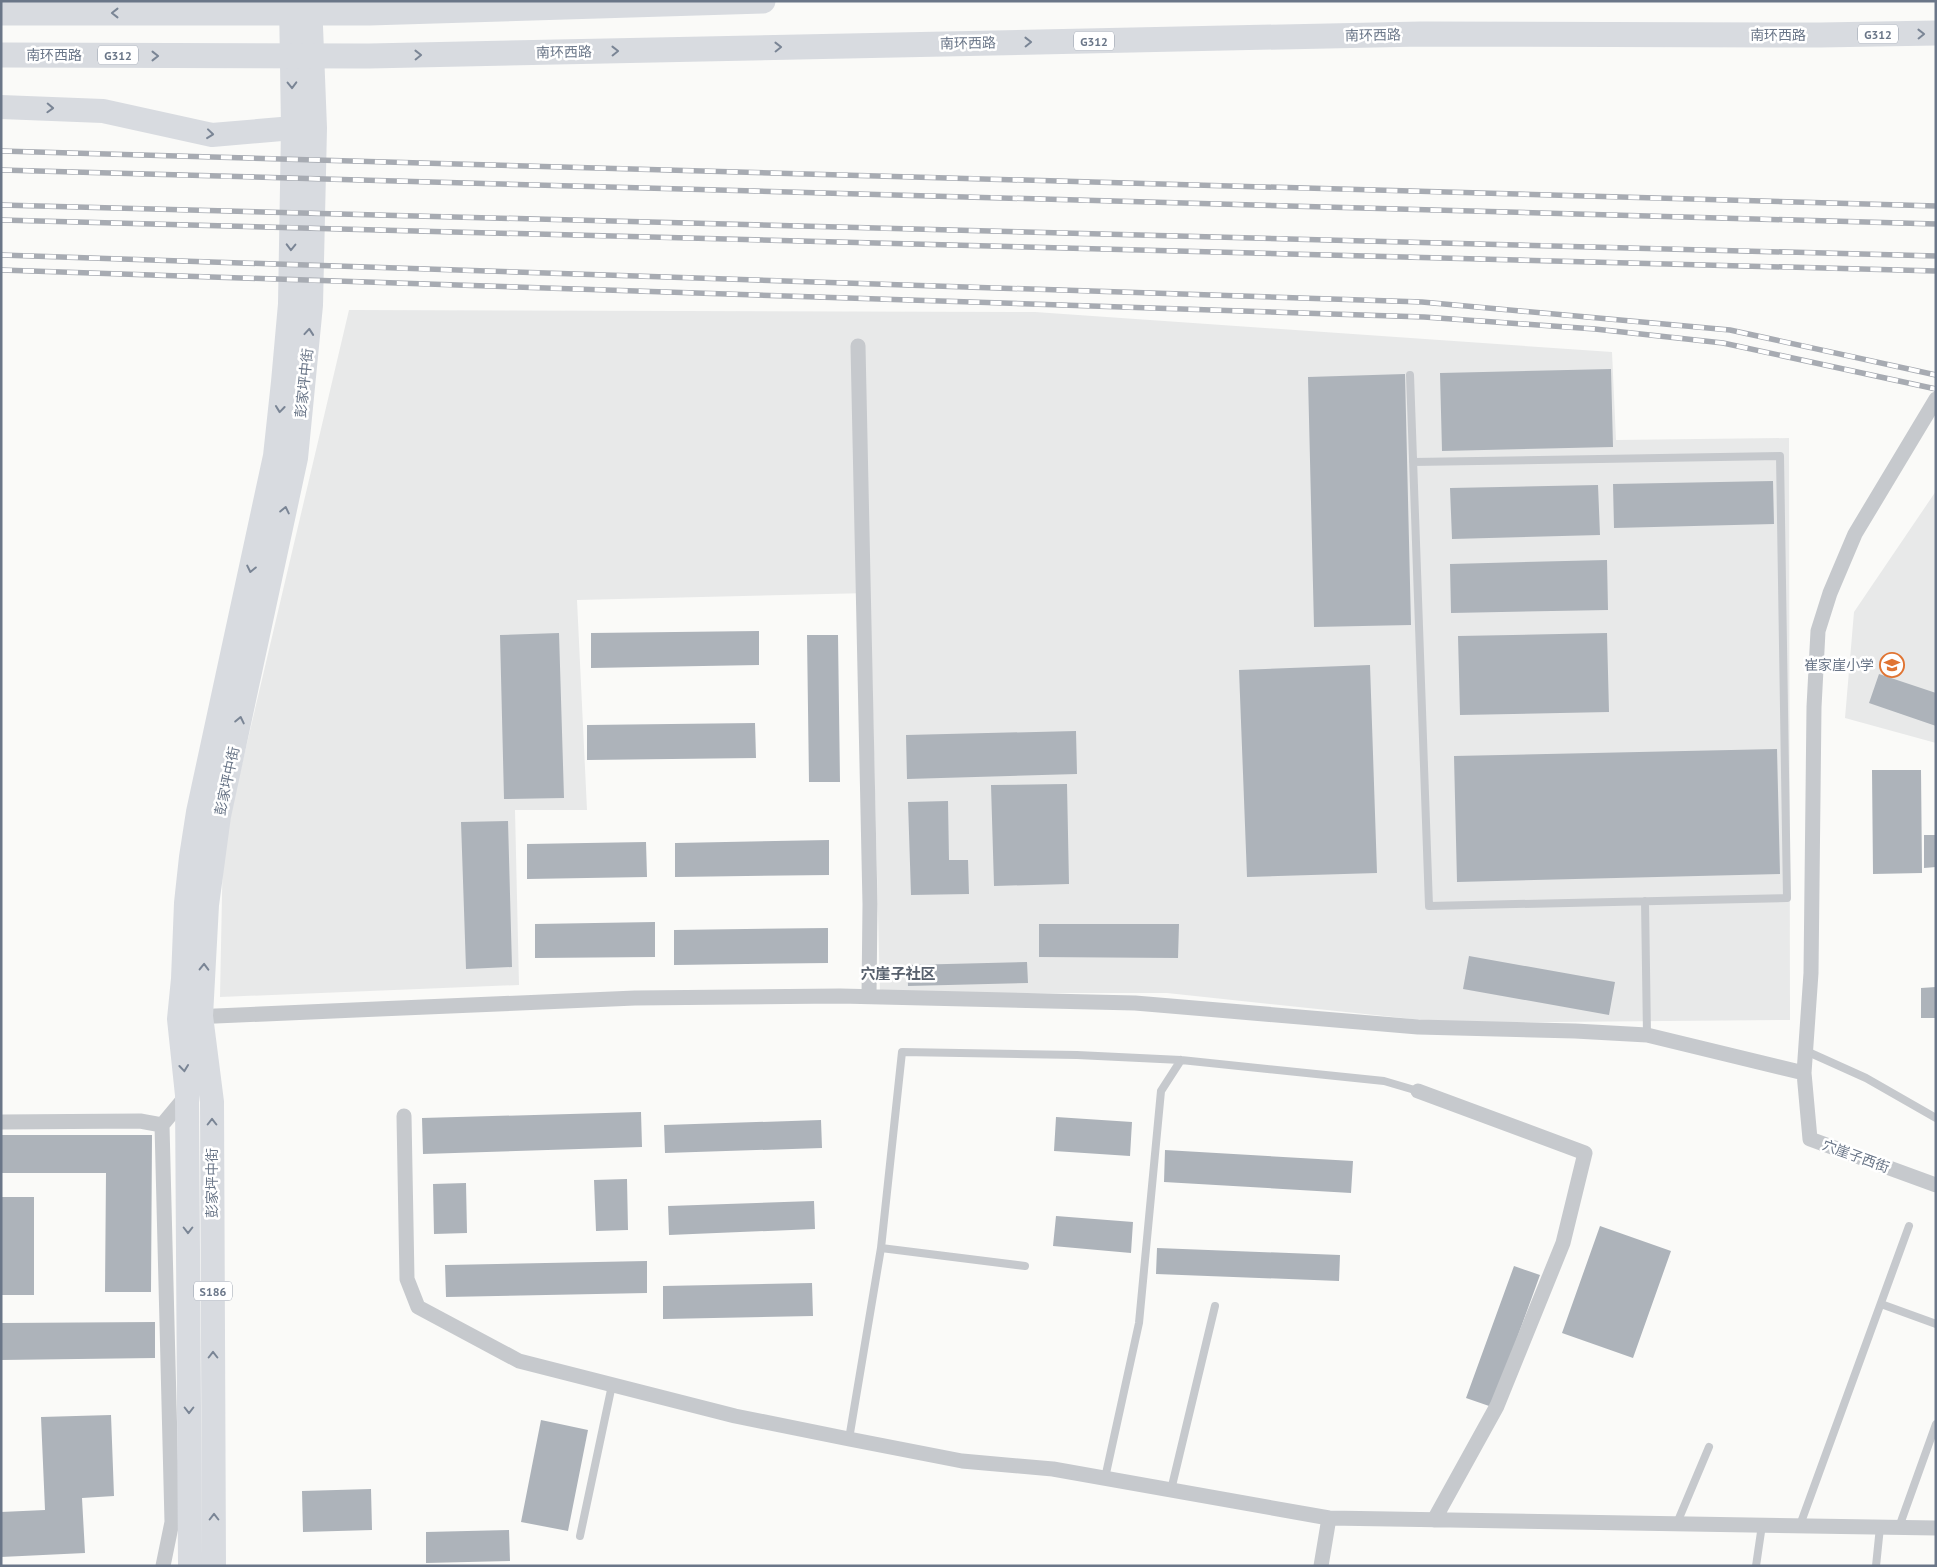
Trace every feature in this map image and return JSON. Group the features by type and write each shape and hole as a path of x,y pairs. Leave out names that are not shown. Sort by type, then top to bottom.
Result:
{"highway":[{"path":"1,13 368,13 763,1"},
{"name":"南环西路","path":"1,55 369,56 1411,34 1936,34"}],"main road":[{"name":"彭家坪中街","path":"291,1 304,128"},
{"name":"彭家坪中街","path":"214,1566 212,1102 190,1018 183,979 186,903 198,812 275,456 290,304 304,128 310,1"},
{"path":"1,107 103,111 212,135 304,128"},
{"name":"彭家坪中街","path":"190,1018 187,1095 190,1566"}],"street":[{"path":"858,346 870,894 869,996"},
{"path":"190,1018 635,998 869,996 1135,1002 1418,1027 1576,1031 1647,1035 1804,1074 1811,972 1814,707 1818,631 1830,593 1855,534 1936,399"},
{"name":"穴崖子西街","path":"1804,1074 1810,1139 1936,1185"},
{"path":"1418,1091 1585,1153 1563,1243 1497,1406 1434,1520"},
{"path":"162,1566 172,1522 162,1125 187,1095"},
{"path":"404,1116 407,1279 418,1306 519,1361 735,1416 962,1461 1053,1469 1329,1518 1936,1528"},
{"path":"1,1122 140,1121 162,1125"},
{"path":"1321,1566 1329,1518"}],"lane":[{"path":"1410,375 1413,462 1429,906 1787,898 1780,456 1413,462"},
{"path":"1645,901 1647,1035"},
{"path":"1806,1051 1866,1078 1936,1118"},
{"path":"849,1439 881,1248 902,1052 1077,1055 1181,1060 1384,1081 1418,1091"},
{"path":"1104,1478 1139,1323 1161,1091 1181,1060"},
{"path":"1800,1525 1909,1226"},
{"path":"881,1248 1025,1266"},
{"path":"1881,1304 1936,1324"},
{"path":"1171,1490 1215,1306"},
{"path":"580,1536 612,1385"},
{"path":"1899,1527 1936,1424"},
{"path":"1677,1523 1709,1447"},
{"path":"1756,1566 1762,1524"},
{"path":"1876,1566 1880,1527"}],"shaded area":[{"path":"349,310 1035,312 1612,352 1616,440 1789,438 1790,1020 1450,1023 1167,993 880,993 870,593 577,600 587,810 515,810 519,985 220,997 223,845"},
{"name":"崔家崖小学","path":"1936,491 1936,743 1845,718 1854,612"}],"building":[{"path":"1611,369 1613,447 1442,451 1440,373"},
{"path":"1405,374 1411,625 1314,627 1308,377"},
{"path":"1773,481 1774,524 1614,528 1613,484"},
{"path":"1598,485 1600,535 1452,539 1450,488"},
{"path":"1607,560 1608,610 1451,613 1450,564"},
{"path":"759,631 759,665 591,668 591,633"},
{"path":"559,633 564,798 504,799 500,635"},
{"path":"1607,633 1609,712 1460,715 1458,636"},
{"path":"807,635 838,635 840,782 809,782"},
{"path":"1370,665 1377,873 1247,877 1239,670"},
{"path":"1879,674 1936,693 1936,726 1869,703"},
{"path":"755,723 756,758 587,760 587,725"},
{"path":"1076,731 1077,774 907,779 906,735"},
{"path":"1777,749 1780,874 1457,882 1454,756"},
{"path":"1872,770 1921,770 1922,873 1873,874"},
{"path":"1067,784 1069,884 994,886 991,785"},
{"path":"948,801 949,860 968,860 969,894 911,895 908,802"},
{"path":"508,821 512,967 466,969 461,822"},
{"path":"1924,835 1936,835 1936,867 1924,868"},
{"path":"829,840 829,875 675,877 675,843"},
{"path":"646,842 647,877 527,879 527,844"},
{"path":"655,922 655,957 535,958 535,924"},
{"path":"1039,924 1179,924 1178,958 1039,957"},
{"path":"828,928 828,963 674,965 674,930"},
{"path":"1469,956 1615,982 1609,1015 1463,989"},
{"path":"1027,962 1028,983 908,986 907,965"},
{"path":"1936,987 1936,1018 1921,1018 1921,988"},
{"path":"641,1112 642,1147 423,1154 422,1118"},
{"path":"1056,1117 1132,1122 1130,1156 1054,1151"},
{"path":"821,1120 822,1148 665,1153 664,1125"},
{"path":"1,1135 152,1135 151,1292 105,1292 106,1173 1,1173"},
{"path":"1165,1150 1353,1161 1351,1193 1164,1182"},
{"path":"627,1179 628,1230 596,1231 594,1180"},
{"path":"466,1183 467,1233 434,1234 433,1184"},
{"path":"1,1197 34,1197 34,1295 1,1295"},
{"path":"814,1201 815,1229 669,1235 668,1206"},
{"path":"1056,1216 1133,1222 1131,1253 1053,1246"},
{"path":"1600,1226 1671,1251 1633,1358 1562,1333"},
{"path":"1157,1248 1340,1255 1339,1281 1156,1274"},
{"path":"647,1261 647,1293 446,1297 445,1265"},
{"path":"1514,1266 1540,1275 1492,1407 1466,1398"},
{"path":"812,1283 813,1316 663,1319 663,1286"},
{"path":"155,1322 155,1358 1,1360 1,1323"},
{"path":"111,1415 114,1496 82,1498 85,1553 1,1557 1,1512 45,1510 41,1417"},
{"path":"541,1420 588,1430 568,1531 521,1522"},
{"path":"371,1489 372,1530 303,1532 302,1491"},
{"path":"509,1530 510,1561 426,1563 426,1532"}],"railway":[{"path":"1,151 1936,206"},
{"path":"1,170 1936,224"},
{"path":"1,205 1936,256"},
{"path":"1,220 1936,271"},
{"path":"1,255 1422,302 1730,330 1936,375"},
{"path":"1,270 1424,317 1595,329 1723,343 1936,389"}],"place":[{"name":"崔家崖小学","path":"1892,665"}],"district":[{"name":"穴崖子社区","path":"898,973"}]}
